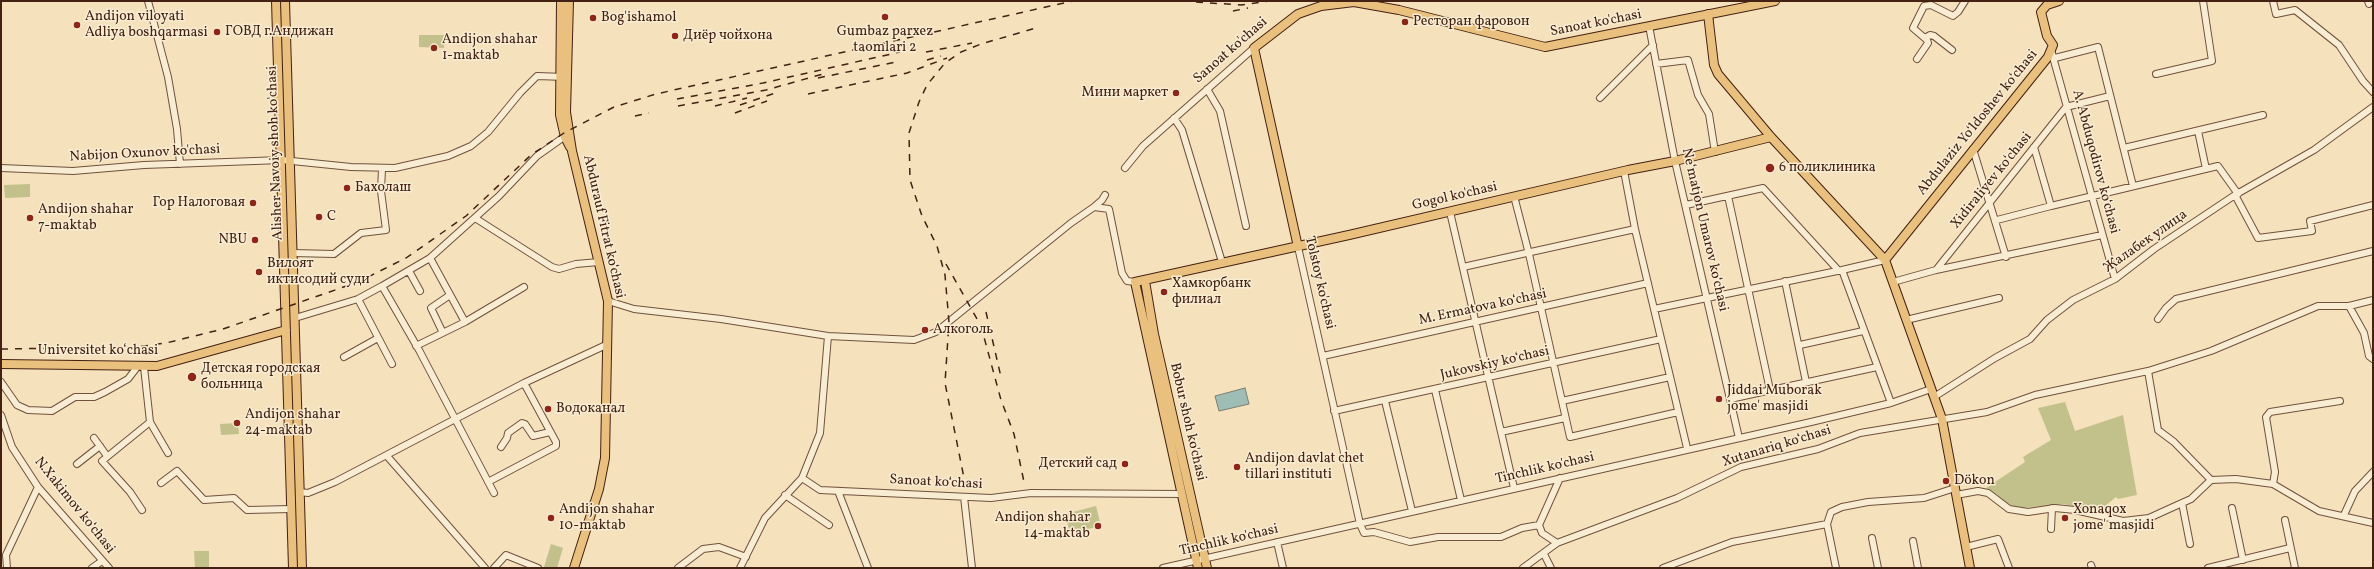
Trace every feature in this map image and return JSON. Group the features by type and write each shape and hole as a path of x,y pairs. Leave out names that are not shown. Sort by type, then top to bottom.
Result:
{"main road":[{"name":"Alisher Navoiy shoh ko'chasi","path":"276,1 293,253 302,568"},
{"name":"Alisher Navoiy shoh ko'chasi","path":"285,1 286,330 293,568"},
{"name":"Abdurauf Fitrat koʻchasi","path":"561,1 563,76 565,103 572,151 608,301 605,458 599,489 574,568"},
{"name":"Abdurauf Fitrat koʻchasi","path":"563,76 569,1"},
{"name":"Sanoat ko'chasi","path":"1254,48 1291,18 1308,9 1354,2 1399,10 1545,47 1775,1"},
{"name":"Abdulaziz Yoʻldoshev koʻchasi","path":"1884,260 1973,149 2053,54 2053,45 2047,36 2041,12 2048,5 2059,1"},
{"path":"1708,14 1714,65 1718,74 1771,137 1884,260 1942,419 1970,568"},
{"name":"Tolstoy ko'chasi","path":"1254,48 1298,247"},
{"name":"Gogol ko'chasi","path":"1135,282 1145,281 1222,262 1298,247 1514,196 1715,152 1771,137"},
{"name":"Bobur shoh ko'chasi","path":"1145,281 1150,335"},
{"name":"Bobur shoh ko'chasi","path":"1135,282 1150,335 1197,564"},
{"name":"Universitet kо‘chasi","path":"1,364 157,366 196,357 286,330"},
{"name":"Bobur shoh ko'chasi","path":"1155,358 1207,568"},
{"path":"289,434 298,434"},
{"path":"290,492 300,492"}],"street":[{"path":"148,1 168,77 177,129 180,164"},
{"path":"1917,60 1928,44 1925,38 1913,28 1924,6 1931,5 1953,16 1958,12 1965,1"},
{"path":"2156,74 2212,60 2203,1"},
{"path":"2273,1 2276,14 2295,10 2339,46 2363,81 2373,92"},
{"name":"Neʻmatjon Umarov koʻchasi","path":"1649,26 1675,161 1708,298 1738,438"},
{"path":"1925,38 1930,35 1934,36 1952,50"},
{"path":"1600,98 1653,45"},
{"path":"2053,54 2098,47 2133,186"},
{"name":"Sanoat ko'chasi","path":"1125,168 1138,150 1254,48"},
{"name":"A. Abduqodirov koʻchasi","path":"2053,54 2066,107 2093,197 2115,279"},
{"path":"1656,64 1688,60 1698,95 1709,114 1715,152"},
{"name":"Nabijon Oxunov ko'chasi","path":"1,168 73,171 136,166 286,160 395,168 448,156 471,146 488,132 520,93 537,76 563,76"},
{"path":"1207,89 1220,111 1246,226"},
{"path":"2066,107 2110,96"},
{"name":"Xidiraliyev koʻchasi","path":"1936,270 2066,107"},
{"name":"Жалабек улица","path":"1932,393 2030,340 2047,320 2073,300 2115,279 2154,249 2237,195 2314,150 2373,107"},
{"path":"2124,148 2264,115"},
{"path":"1174,118 1182,130 1222,262"},
{"path":"2198,131 2206,169"},
{"path":"295,318 358,299 430,258 475,218 537,156 561,139"},
{"path":"2034,147 2051,206"},
{"path":"1973,149 1997,220 2006,256"},
{"path":"1997,220 2218,166 2237,195 2258,238 2312,231 2310,221 2373,205"},
{"path":"293,253 334,254 362,233 386,230 381,191 382,168"},
{"path":"1624,171 1635,229 1687,448"},
{"path":"1686,206 1763,188 1840,270 1891,403"},
{"path":"608,301 634,308 720,319 828,336 914,340 936,332 1071,223 1094,207 1102,200 1104,195"},
{"path":"1514,196 1530,254 1570,437 1678,412"},
{"path":"1728,196 1770,390"},
{"path":"1094,207 1109,209 1122,273 1127,281 1135,282"},
{"path":"1450,212 1514,488"},
{"path":"475,218 552,267 559,269 576,264 599,262"},
{"path":"1463,267 1530,254 1635,229"},
{"path":"1893,282 1936,270 2102,235"},
{"name":"Tolstoy ko'chasi","path":"1298,247 1360,524"},
{"path":"2158,319 2166,308 2176,299 2373,251"},
{"path":"430,258 465,322"},
{"path":"1654,308 1708,298 1884,260"},
{"path":"409,271 420,291"},
{"path":"1785,281 1800,345 1806,382"},
{"name":"M. Ermatova koʻchasi","path":"1323,356 1648,283"},
{"path":"382,286 455,418 494,493"},
{"path":"416,346 442,331 465,322 524,287"},
{"path":"442,331 432,308 450,295"},
{"path":"1906,320 1999,298"},
{"path":"358,299 392,364"},
{"name":"Xutanariq koʻchasi","path":"1523,568 1557,543 1677,498 1741,468 1818,449 1860,433 1987,412 2035,395 2148,371 2211,351 2318,306 2349,306 2373,300"},
{"path":"2349,306 2364,332 2369,356 2373,360"},
{"path":"1800,345 1863,331"},
{"path":"740,568 765,518 785,494 802,478 820,433 828,336"},
{"path":"344,357 378,338"},
{"name":"Jukovskiy koʻchasi","path":"1334,411 1435,390 1661,339"},
{"path":"300,492 308,493 335,482 524,383 606,345"},
{"path":"1,382 15,402 22,407 40,411 52,411 75,397 94,397 105,392 128,379 141,366"},
{"path":"141,366 150,422 168,453"},
{"path":"1730,399 1877,367"},
{"path":"2148,371 2158,430 2174,442 2211,480"},
{"path":"1562,401 1670,377"},
{"path":"488,482 556,446 556,442 524,383"},
{"path":"1435,390 1461,500"},
{"name":"Tinchlik ko'chasi","path":"1163,568 1197,564 1205,558 1932,393"},
{"path":"2273,484 2275,472 2266,417 2270,412 2340,400"},
{"path":"1385,401 1412,511"},
{"name":"N.Xakimov koʻchasi","path":"1,416 12,447 38,487 109,568"},
{"path":"1501,432 1565,418"},
{"path":"142,510 130,492 102,461 150,422"},
{"path":"501,447 507,438 508,433 522,423 525,424 533,436 550,432"},
{"path":"94,438 107,456"},
{"path":"78,464 100,446"},
{"path":"387,456 485,568"},
{"path":"161,483 177,471 204,500 234,498 247,510 291,509"},
{"path":"2344,515 2354,491 2373,472"},
{"name":"Sanoat koʻchasi","path":"802,478 820,490 964,497 991,498 1031,492 1182,494"},
{"path":"1557,543 1542,533 1539,525 1560,478"},
{"path":"1834,568 1827,524 1831,512 1842,507 1868,502 1924,498 1956,492 1978,491 1988,493 2009,509 2028,512 2052,508 2075,510 2123,521 2149,518 2182,503 2191,498 2211,480 2236,479 2273,484 2319,510 2373,523"},
{"path":"7,568 6,555 38,487"},
{"path":"838,491 868,568"},
{"path":"785,494 829,525"},
{"path":"964,497 972,568"},
{"path":"2182,503 2190,544"},
{"path":"2051,529 2052,508"},
{"path":"2232,508 2243,560"},
{"path":"2285,520 2295,568"},
{"path":"1360,524 1364,533 1374,532 1410,542 1438,537 1501,537 1522,528 1539,525"},
{"path":"1663,568 1732,542 1827,524"},
{"path":"1872,538 1878,568"},
{"path":"1966,547 1998,540 2009,568"},
{"path":"1913,541 1918,568"},
{"path":"1277,542 1283,568"},
{"path":"678,568 703,549 719,547 746,557"},
{"path":"2208,568 2290,548"},
{"path":"1544,554 1551,568"},
{"path":"494,568 506,555 538,568"},
{"path":"92,568 102,561"}],"shaded area":[{"path":"419,35 445,35 444,48 419,47"},
{"path":"30,184 30,197 5,198 4,185"},
{"path":"2065,402 2075,431 2123,415 2137,495 2118,499 2116,497 2099,511 2063,504 2022,508 2005,504 1996,494 1986,488 2025,462 2023,457 2051,440 2038,408"},
{"path":"238,423 239,434 221,435 220,424"},
{"path":"1096,506 1101,526 1070,533 1065,514"},
{"path":"551,544 563,548 557,568 544,567"},
{"path":"194,551 209,551 209,568 195,568"}],"water":[{"path":"1245,388 1249,404 1219,411 1215,396"}],"railway":[{"path":"1,349 137,347 166,343 223,329 358,282 406,258 466,216 531,155 564,133 614,107 656,94 1073,1"},
{"path":"1196,2 1241,5 1269,1"},
{"path":"1233,11 1248,8"},
{"path":"966,488 945,383 949,322 945,275 937,246 922,216 910,180 909,133 919,102 927,85 945,63 961,52 981,44 1036,28"},
{"path":"926,52 972,43"},
{"path":"677,99 763,83 900,52"},
{"path":"927,60 941,56"},
{"path":"808,94 907,73 947,58"},
{"path":"818,78 896,62"},
{"path":"678,106 766,90 823,74"},
{"path":"740,105 778,92"},
{"path":"715,106 747,98"},
{"path":"735,113 767,101"},
{"path":"635,116 649,113"},
{"path":"946,264 981,326 1001,400 1014,434 1024,482"},
{"path":"986,312 1001,377"}],"place":[{"name":"Gumbaz parxez taomlari 2","path":"885,17"},
{"name":"Bog'ishamol","path":"593,18"},
{"name":"Ресторан фаровон","path":"1405,22"},
{"name":"Andijon viloyati Adliya boshqarmasi","path":"77,25"},
{"name":"ГОВД г.Андижан","path":"217,32"},
{"name":"Диёр чойхона","path":"675,36"},
{"name":"Andijon shahar 1-maktab","path":"434,48"},
{"name":"Мини маркет","path":"1176,93"},
{"name":"6 поликлиника","path":"1770,168"},
{"name":"Бахолаш","path":"347,188"},
{"name":"Гор Налоговая","path":"253,203"},
{"name":"С","path":"319,217"},
{"name":"Andijon shahar 7-maktab","path":"30,218"},
{"name":"NBU","path":"255,240"},
{"name":"Вилоят иктисодий суди","path":"259,272"},
{"name":"Хамкорбанк филиал","path":"1164,292"},
{"name":"Алкоголь","path":"925,330"},
{"name":"Детская городская больница","path":"192,377"},
{"name":"Jiddai Muborak jome' masjidi","path":"1719,399"},
{"name":"Водоканал","path":"548,409"},
{"name":"Andijon shahar 24-maktab","path":"237,423"},
{"name":"Детский сад","path":"1125,464"},
{"name":"Andijon davlat chet tillari instituti","path":"1237,467"},
{"name":"Dökon","path":"1946,481"},
{"name":"Andijon shahar 10-maktab","path":"551,518"},
{"name":"Xonaqox jome' masjidi","path":"2065,518"},
{"name":"Andijon shahar 14-maktab","path":"1098,526"}]}
